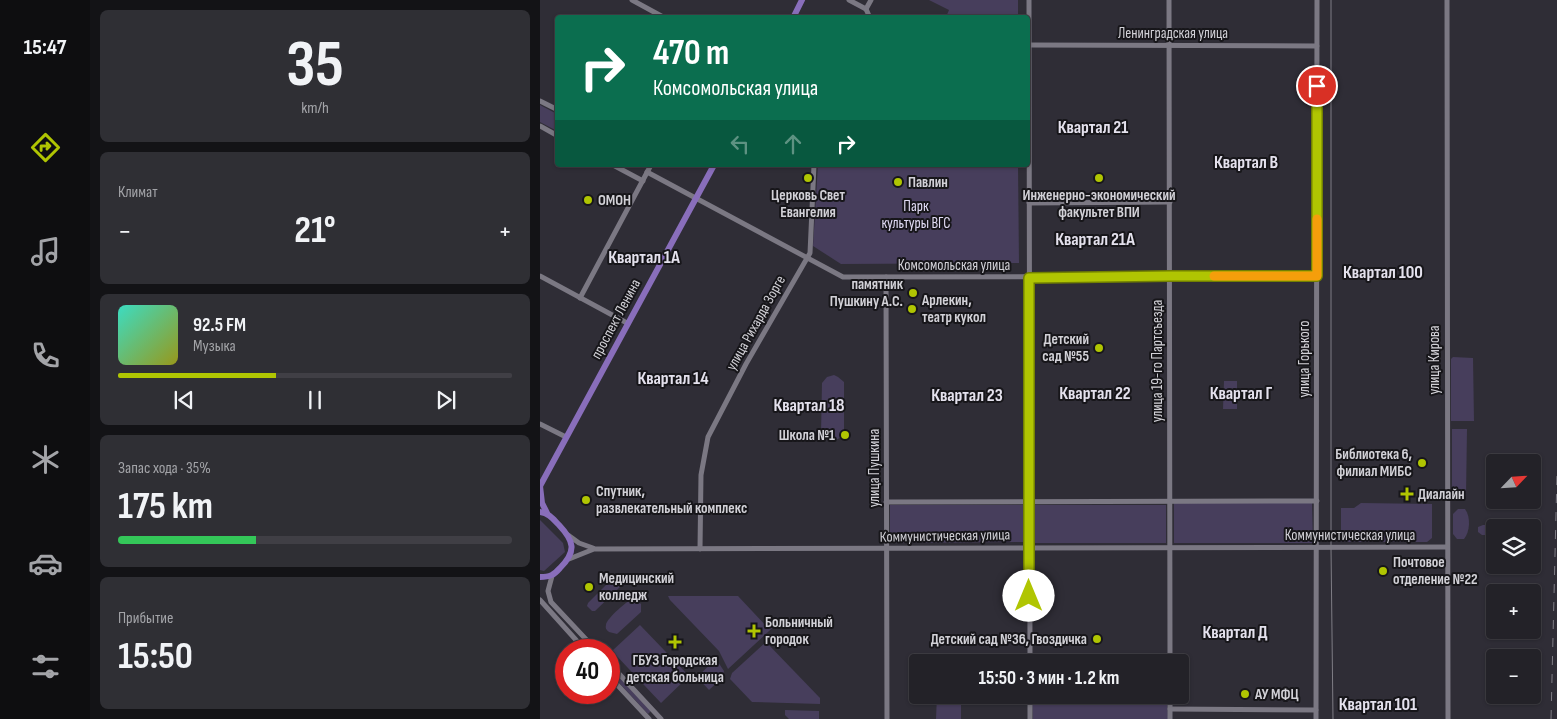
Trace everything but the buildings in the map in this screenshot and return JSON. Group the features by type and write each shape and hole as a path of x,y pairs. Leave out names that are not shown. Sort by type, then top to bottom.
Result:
{"main road":[{"path":"794,15 802,0"},
{"name":"проспект Ленина","path":"543,512 540,486 713,167"},
{"path":"540,577 552,576 569,559 572,546 568,534 543,512"}],"street":[{"path":"632,0 660,15"},
{"path":"849,0 866,9 869,15"},
{"path":"866,9 872,0"},
{"path":"1028,0 1028,15"},
{"name":"улица 19-го Партсъезда","path":"1169,0 1170,654"},
{"name":"улица Горького","path":"1316,719 1317,0"},
{"name":"улица Кирова","path":"1447,0 1448,719"},
{"name":"Ленинградская улица","path":"1030,45 1317,46"},
{"path":"540,101 555,108"},
{"path":"540,126 555,134"},
{"path":"617,167 643,181"},
{"path":"580,298 650,167"},
{"name":"улица Рихарда Зорге","path":"700,549 701,476 708,437 766,328 810,253 814,167"},
{"path":"1029,167 1028,501 1030,654"},
{"name":"Комсомольская улица","path":"647,172 843,277 1317,276"},
{"path":"1029,203 1170,202"},
{"path":"540,276 627,323"},
{"name":"улица Пушкина","path":"886,277 888,719"},
{"path":"540,424 566,437"},
{"path":"886,502 1317,501"},
{"name":"Коммунистическая улица","path":"568,534 594,549"},
{"name":"Коммунистическая улица","path":"569,559 594,549 1447,547"},
{"path":"552,576 548,590 551,602 586,639"},
{"path":"540,600 575,639"},
{"path":"620,675 661,719"},
{"path":"620,688 649,719 655,712"},
{"path":"1030,704 1030,719"},
{"path":"1170,704 1170,719"},
{"path":"1170,709 1316,710"}],"green space":[{"path":"929,0 1018,0 1018,15 947,15 949,10"},
{"path":"540,105 555,113 555,130 540,122"},
{"name":"Парк культуры ВГС","path":"818,167 1018,167 1019,263 841,264 813,246"},
{"path":"1453,357 1473,358 1474,421 1451,421 1451,359"},
{"path":"834,375 844,382 844,432 836,440 830,440 826,439 821,433 822,383 827,377"},
{"path":"1224,381 1237,381 1237,409 1223,409"},
{"path":"1452,429 1467,429 1466,496 1463,499 1455,498 1452,495"},
{"path":"1174,503 1312,503 1313,543 1174,543"},
{"path":"1361,503 1432,504 1432,538 1427,542 1341,542 1341,508 1354,508"},
{"path":"890,505 1023,505 1023,542 890,543"},
{"path":"1032,505 1166,505 1166,543 1032,543"},
{"path":"1458,509 1465,509 1469,520 1469,529 1464,539 1457,539 1453,534 1453,514"},
{"path":"540,520 563,543 565,552 544,571 540,570"},
{"path":"1486,525 1486,535 1478,532 1478,527"},
{"path":"616,578 621,583 620,587 595,611 592,611 587,606 588,603 612,579"},
{"path":"668,596 738,596 767,627 777,617 781,620 728,669 719,651"},
{"path":"634,598 641,604 641,612 617,634 609,632 606,629 607,622 623,605"},
{"path":"640,625 689,676 661,703 620,659 620,644"},
{"path":"766,642 820,698 820,704 752,702 730,679 732,673"},
{"path":"716,659 724,671 722,678 709,690 697,677"},
{"path":"620,679 651,711 648,714 620,684"},
{"path":"937,704 961,704 961,719 936,719"},
{"path":"1032,704 1167,704 1168,719 1033,719"},
{"path":"785,710 819,711 819,719 789,719 785,715"}],"tram line":[{"path":"1331,0 1331,548 1333,719"}],"railway":[{"path":"1551,719 1557,473"}],"slow traffic":[{"path":"1214,276 1317,276 1317,219"}],"place":[{"name":"Церковь Свет Евангелия","path":"808,178"},
{"name":"Инженерно-экономический факультет ВПИ","path":"1099,178"},
{"name":"Павлин","path":"898,182"},
{"name":"ОМОН","path":"588,200"},
{"name":"памятник Пушкину А.С.","path":"913,293"},
{"name":"Арлекин, театр кукол","path":"912,309"},
{"name":"Детский сад №55","path":"1099,348"},
{"name":"Школа №1","path":"845,435"},
{"name":"Библиотека 6, филиал МИБС","path":"1422,463"},
{"name":"Диалайн","path":"1407,494"},
{"name":"Спутник, развлекательный комплекс","path":"586,500"},
{"name":"Почтовое отделение №22","path":"1383,571"},
{"name":"Медицинский колледж","path":"589,587"},
{"name":"Больничный городок","path":"754,631"},
{"name":"Детский сад №36, Гвоздичка","path":"1097,639"},
{"name":"ГБУЗ Городская детская больница","path":"675,642"},
{"name":"АУ МФЦ","path":"1245,694"}],"district":[{"name":"Квартал 21","path":"1093,127"},
{"name":"Квартал В","path":"1246,162"},
{"name":"Квартал 21А","path":"1095,239"},
{"name":"Квартал 1А","path":"644,257"},
{"name":"Квартал 100","path":"1383,272"},
{"name":"Квартал 14","path":"673,378"},
{"name":"Квартал 22","path":"1095,393"},
{"name":"Квартал Г","path":"1241,393"},
{"name":"Квартал 23","path":"967,395"},
{"name":"Квартал 18","path":"809,405"},
{"name":"Квартал Д","path":"1235,632"},
{"name":"Квартал 101","path":"1378,704"}],"route":[{"path":"1029,596 1029,278 1317,276 1317,86"}]}
